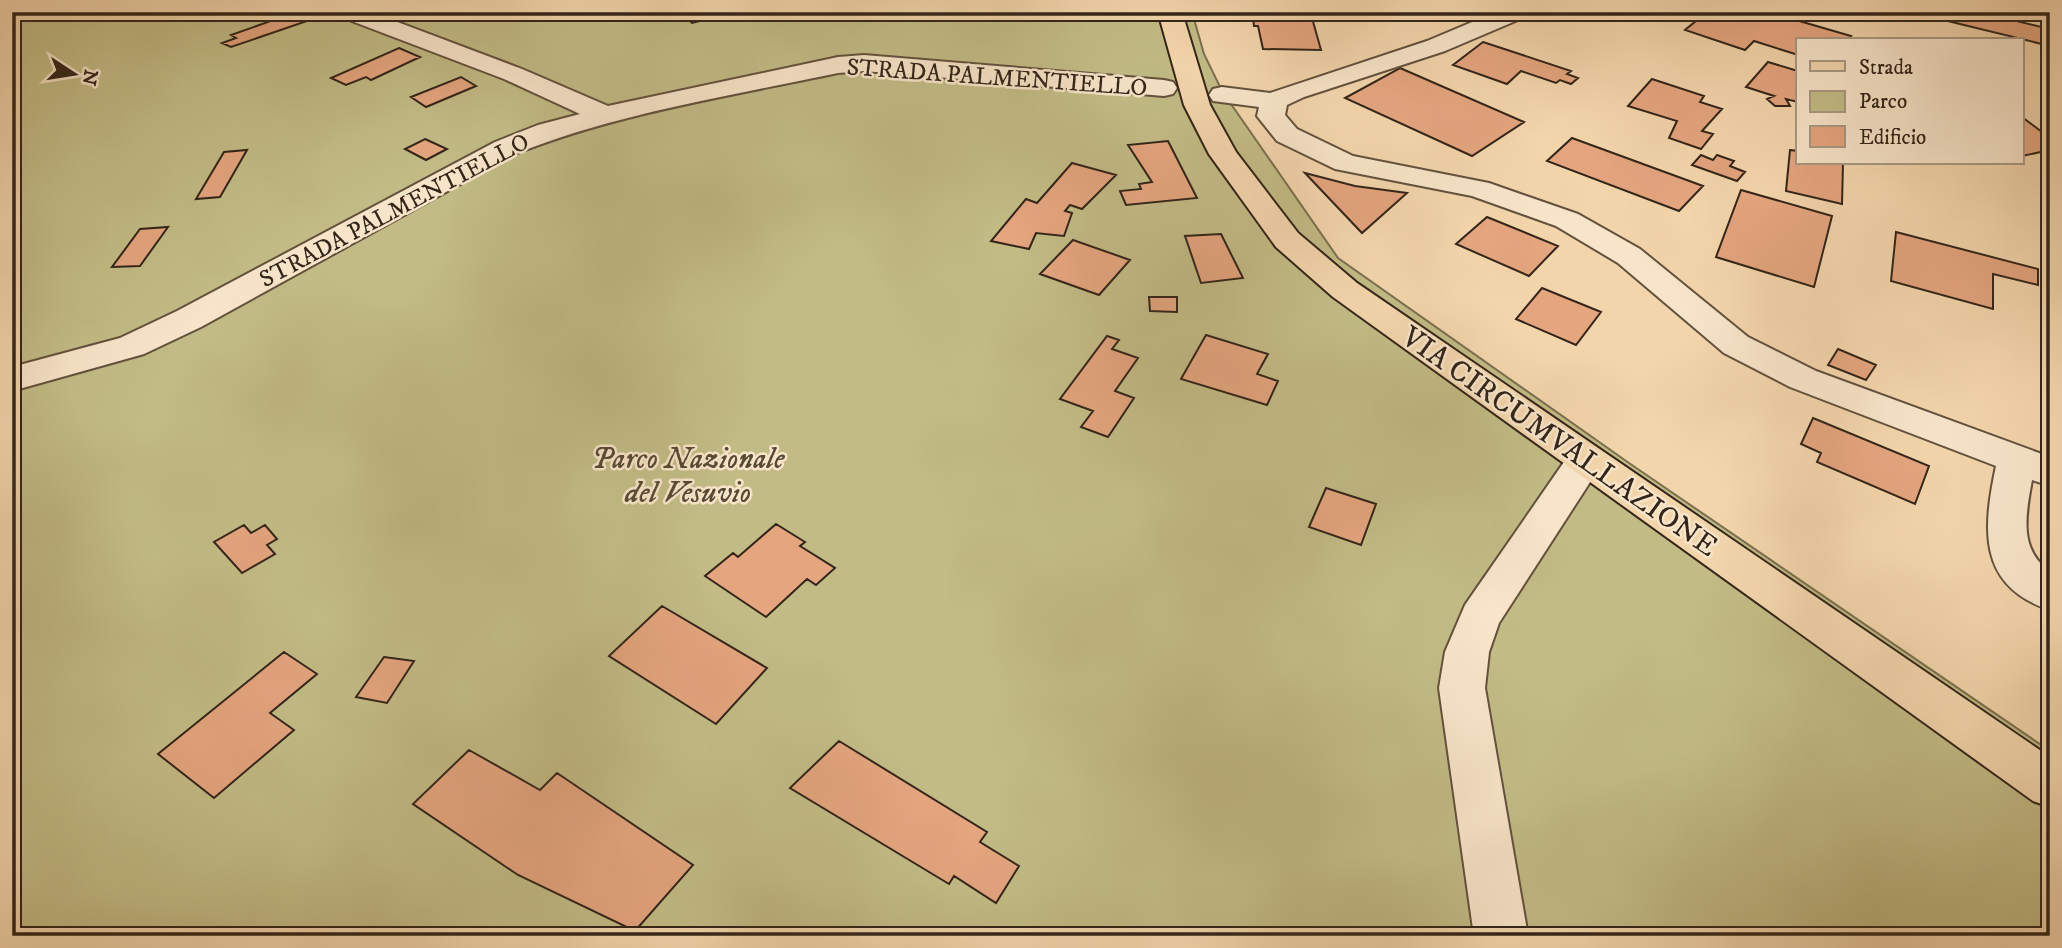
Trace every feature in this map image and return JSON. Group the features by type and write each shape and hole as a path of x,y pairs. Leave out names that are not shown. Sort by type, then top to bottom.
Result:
{"main road":[{"name":"VIA CIRCUMVALLAZIONE","path":"1170,12 1211,103 1223,154 1287,240 1345,290 2050,785"}],"street":[{"path":"349,12 513,74 605,115"},
{"path":"1075,80 1080,89 1091,94 1211,103 1274,101 1295,91 1436,46 1517,12"},
{"name":"STRADA PALMENTIELLO","path":"12,379 132,346 190,319 505,148 548,131 605,115 685,95 838,65 864,64 1164,88"},
{"path":"1274,101 1271,116 1287,135 1306,146 1345,163 1479,189 1567,220 1629,256 1736,345 1803,379 2033,466 2004,527 2011,560 2041,589 2050,593"},
{"path":"1501,936 1462,688 1467,652 1480,617 1586,460"}],"green space":[{"name":"Parco Nazionale del Vesuvio","path":"12,12 1192,12 1204,54 1222,91 1338,258 1629,463 2050,751 2050,936 12,936"}],"building":[{"path":"285,12 288,15 295,13 307,21 231,47 222,43 236,38 231,35 268,22 260,16"},
{"path":"681,12 727,12 729,14 692,23"},
{"path":"1241,12 1302,12 1304,18 1312,18 1321,50 1263,49 1253,17 1243,17"},
{"path":"1707,12 1753,12 1779,20 1782,16 1851,36 1796,38 1796,54 1754,41 1745,50 1685,30"},
{"path":"1924,12 1979,12 2050,29 2050,46 2024,38 1923,15"},
{"path":"1483,42 1571,71 1567,74 1578,78 1571,84 1560,80 1556,83 1521,71 1507,84 1453,65"},
{"path":"399,48 420,57 371,80 366,77 346,85 331,78"},
{"path":"1768,62 1796,70 1796,102 1786,99 1790,106 1775,106 1767,99 1774,96 1746,87"},
{"path":"1400,68 1524,122 1472,156 1345,98"},
{"path":"461,77 476,86 426,107 411,97"},
{"path":"1652,79 1704,96 1700,102 1722,109 1702,131 1713,134 1701,149 1669,138 1677,121 1628,106"},
{"path":"2024,118 2050,138 2050,150 2024,156"},
{"path":"1572,138 1703,186 1679,211 1547,161"},
{"path":"425,139 447,149 426,160 405,149"},
{"path":"1168,141 1197,198 1126,205 1120,191 1141,189 1139,184 1152,182 1128,145"},
{"path":"247,150 220,197 196,199 224,152"},
{"path":"1790,150 1796,151 1796,164 1843,164 1842,204 1786,191"},
{"path":"1701,155 1713,160 1717,155 1734,161 1730,166 1745,172 1737,181 1692,165"},
{"path":"1072,163 1116,175 1082,209 1070,205 1065,211 1072,213 1064,236 1036,233 1029,249 991,241 1026,199 1037,203"},
{"path":"1305,173 1355,186 1407,193 1362,233"},
{"path":"1741,190 1832,216 1814,287 1716,257"},
{"path":"1487,217 1558,246 1529,276 1456,244"},
{"path":"168,227 140,266 112,267 140,229"},
{"path":"1896,232 2038,269 2038,285 1993,274 1993,309 1891,281"},
{"path":"1221,234 1243,278 1201,283 1185,236"},
{"path":"1073,240 1130,260 1099,295 1040,274"},
{"path":"1542,288 1601,312 1576,345 1516,319"},
{"path":"1149,297 1177,297 1177,312 1150,311"},
{"path":"1206,335 1268,354 1257,374 1278,381 1267,405 1181,379"},
{"path":"1107,336 1119,340 1112,349 1138,358 1115,391 1134,398 1108,437 1081,427 1093,411 1060,399"},
{"path":"1838,349 1876,365 1866,380 1828,365"},
{"path":"1813,418 1929,466 1915,504 1817,462 1821,453 1801,444"},
{"path":"1326,488 1376,504 1361,545 1309,527"},
{"path":"776,524 805,542 800,546 835,568 816,585 807,579 766,617 705,576 733,553 738,557"},
{"path":"244,525 251,533 265,525 277,539 267,545 275,554 242,573 214,542"},
{"path":"662,606 767,668 716,724 609,656"},
{"path":"284,652 317,674 270,713 294,730 214,798 158,754"},
{"path":"384,657 414,661 387,703 356,697"},
{"path":"839,741 987,832 980,842 1019,866 996,903 954,876 949,884 790,788"},
{"path":"469,750 540,790 557,773 693,865 635,931 518,875 413,804"}]}
